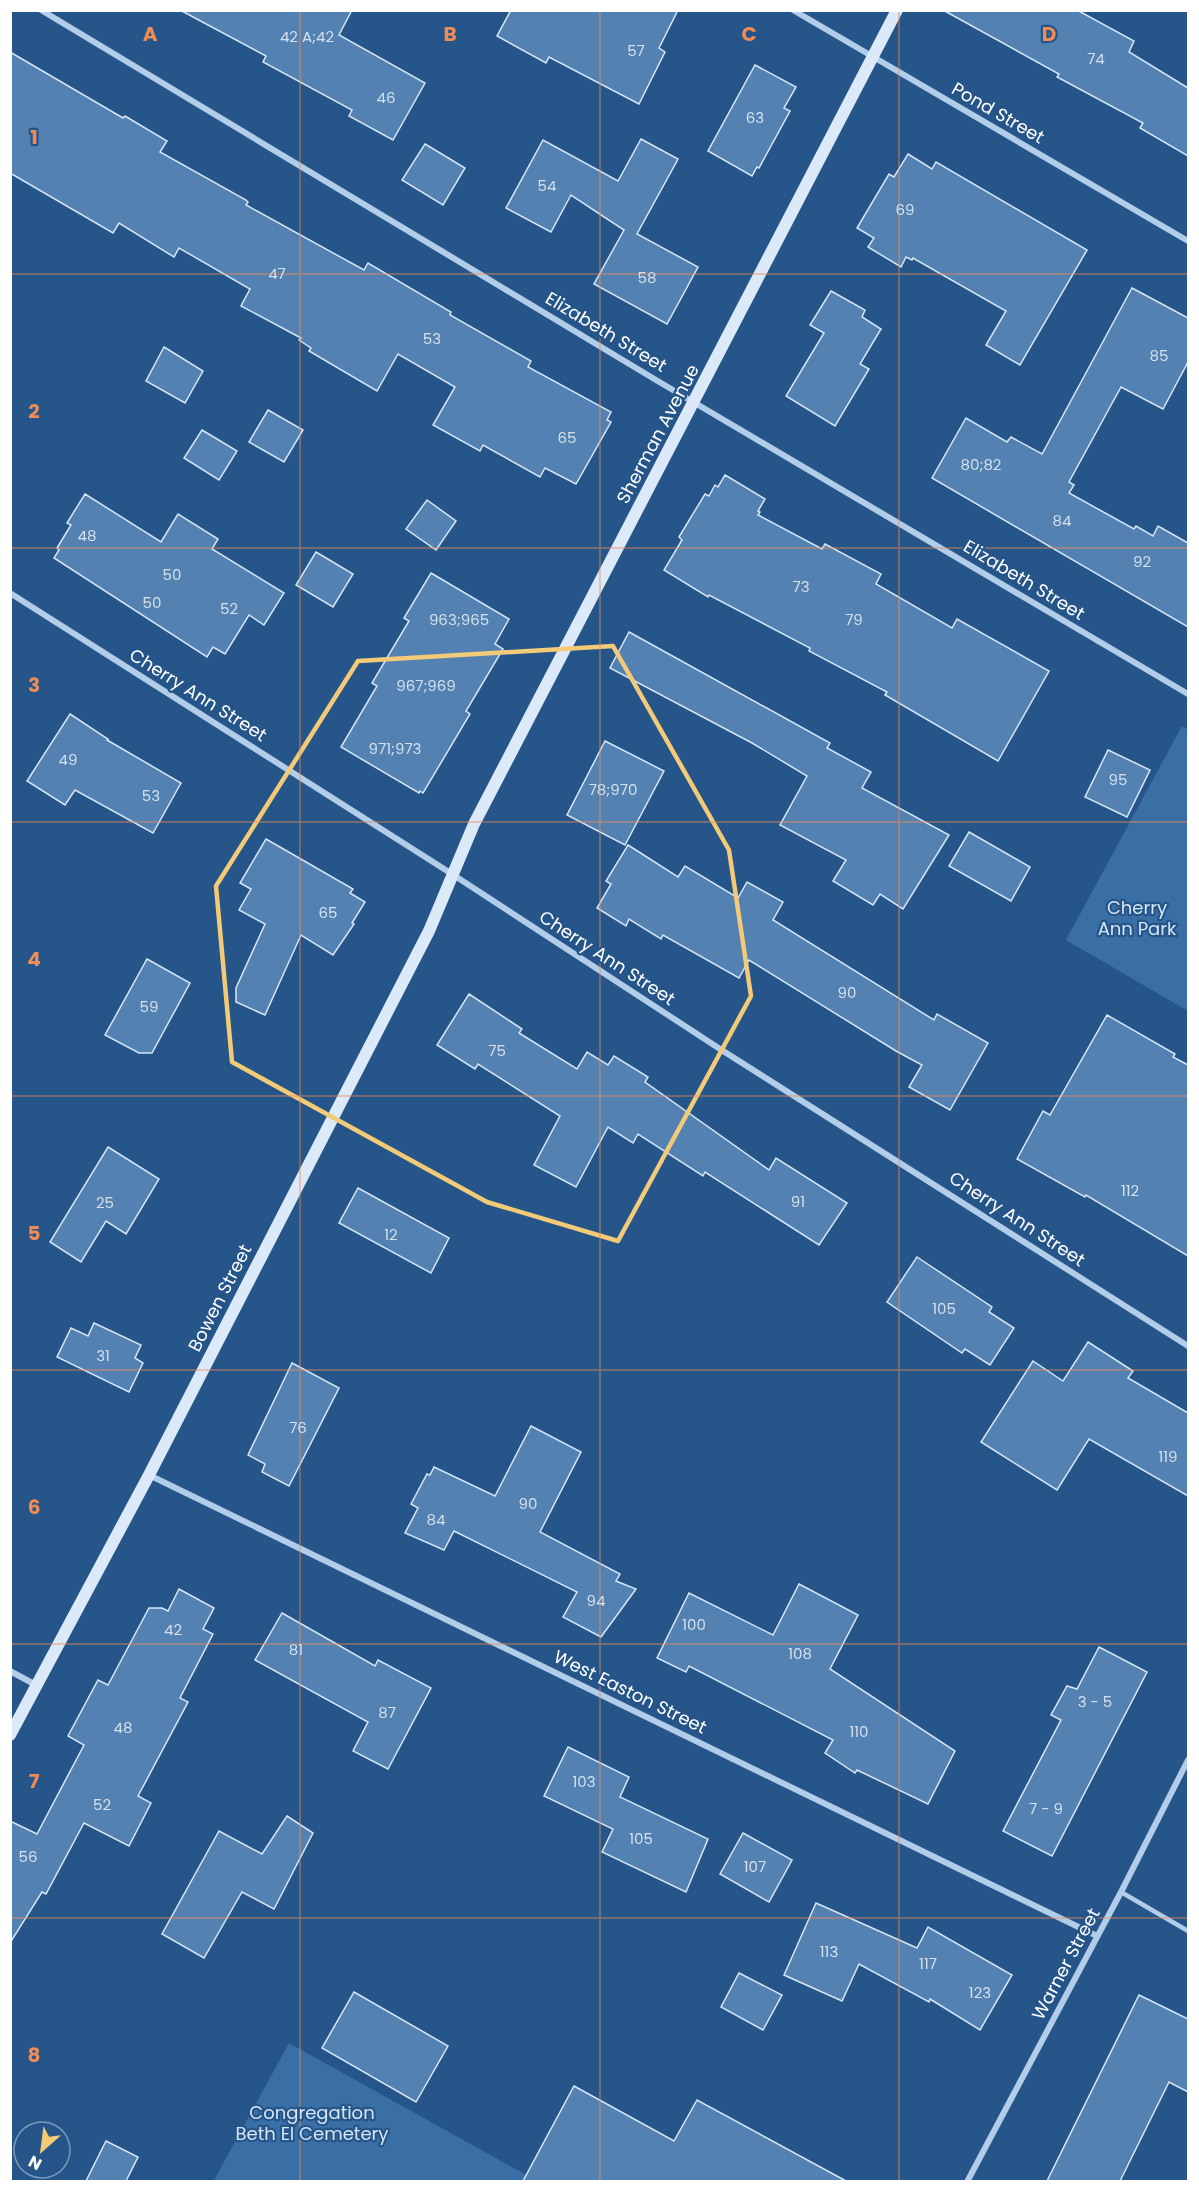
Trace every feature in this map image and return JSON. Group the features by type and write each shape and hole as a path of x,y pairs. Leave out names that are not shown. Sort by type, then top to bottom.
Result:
{"main road":[{"name":"Sherman Avenue","path":"452,874 474,824 695,403 897,10"},
{"name":"Bowen Street","path":"10,1735 149,1475 429,931 452,874"}],"street":[{"name":"Elizabeth Street","path":"41,10 695,403 1188,694"},
{"name":"Pond Street","path":"793,10 1188,241"},
{"name":"Cherry Ann Street","path":"10,593 452,874 720,1049 1188,1346"},
{"name":"West Easton Street","path":"149,1475 1097,1936"},
{"path":"10,1671 36,1686"},
{"name":"Warner Street","path":"967,2181 1121,1892 1188,1760"}],"lane":[{"path":"1121,1892 1188,1931"}],"highlighted area":[{"path":"613,646 729,850 751,996 618,1241 487,1202 232,1062 216,886 358,661"}],"green space":[{"name":"Cherry Ann Park","path":"1182,726 1188,730 1188,1011 1066,940"},
{"name":"Congregation Beth El Cemetery","path":"289,2043 537,2181 213,2182"}],"building":[{"path":"180,10 352,10 339,35 425,83 393,140 349,116 352,110 263,62 266,56"},
{"path":"511,10 678,10 659,48 665,52 639,104 549,57 546,63 497,36"},
{"path":"943,10 1077,10 1134,41 1129,52 1188,88 1188,156 1140,128 1143,123 1057,77 1059,74"},
{"path":"10,52 167,141 160,152 246,200 248,202 246,205 364,270 368,263 451,312 450,315 531,361 528,367 611,412 607,420 611,422 576,484 545,468 540,477 483,445 480,451 433,425 455,387 398,354 377,391 309,351 311,348 299,340 301,338 241,306 250,289 179,248 174,257 119,223 113,233 10,173"},
{"path":"755,65 796,87 784,108 790,111 759,168 757,167 752,176 708,151"},
{"path":"641,139 678,159 637,234 698,267 667,324 594,284 624,230 571,195 551,232 506,208 543,140 618,181"},
{"path":"425,144 465,168 443,205 402,180"},
{"path":"908,154 932,169 936,162 1087,250 1020,365 986,345 1006,311 913,258 912,260 906,257 901,267 868,247 874,238 857,228 889,174 894,177"},
{"path":"1132,288 1188,318 1188,362 1163,409 1121,387 1069,482 1074,485 1069,493 1134,529 1136,526 1153,536 1158,526 1188,543 1188,627 932,478 966,418 1007,442 1011,437 1042,454"},
{"path":"831,291 865,310 862,317 881,329 860,364 869,369 835,426 786,396 824,333 810,325"},
{"path":"164,347 203,371 185,403 146,381"},
{"path":"268,410 303,430 284,462 249,442"},
{"path":"202,430 237,451 219,480 184,458"},
{"path":"725,475 765,499 758,515 822,549 825,544 881,574 876,584 952,628 957,619 1049,671 998,761 885,695 887,692 809,651 810,648 709,595 708,597 664,570 682,540 679,537 705,494 709,496 715,485 718,487"},
{"path":"85,494 161,542 178,514 218,539 212,549 284,593 264,625 249,615 225,654 213,647 207,657 54,558 59,550 57,548 71,525 67,523"},
{"path":"427,500 456,521 436,550 406,529"},
{"path":"316,552 353,574 333,607 296,585"},
{"path":"431,573 509,619 495,644 503,649 466,711 470,714 423,793 420,791 419,793 341,747 377,686 372,683 409,621 404,618"},
{"path":"629,632 830,743 827,748 871,772 862,788 949,835 903,909 880,894 873,905 833,881 846,860 780,825 807,776 752,743 610,668"},
{"path":"70,714 107,740 181,783 153,833 75,790 65,805 27,781"},
{"path":"605,741 664,771 625,845 567,815"},
{"path":"1108,750 1150,770 1127,817 1085,797"},
{"path":"969,832 1030,867 1011,901 949,866"},
{"path":"266,839 353,889 350,893 365,902 352,923 354,924 333,955 301,935 265,1015 236,1002 236,988 265,924 239,910 251,889 240,883"},
{"path":"628,845 678,877 685,866 738,898 747,882 783,902 773,920 934,1020 937,1014 988,1043 950,1110 909,1087 922,1065 749,960 739,978 663,935 661,939 629,919 626,926 597,908 611,884 606,881"},
{"path":"147,959 190,983 152,1053 139,1053 105,1035"},
{"path":"469,994 522,1029 519,1033 577,1069 587,1052 608,1065 614,1056 648,1077 645,1082 769,1170 776,1158 847,1203 819,1245 705,1172 703,1176 638,1134 633,1143 608,1127 576,1187 534,1165 560,1116 478,1064 475,1069 437,1045"},
{"path":"1107,1015 1175,1054 1173,1057 1188,1065 1188,1256 1086,1195 1085,1197 1017,1159 1043,1111 1050,1115"},
{"path":"108,1147 159,1179 126,1234 106,1221 81,1262 50,1242"},
{"path":"358,1188 449,1238 431,1273 339,1223"},
{"path":"917,1257 992,1307 989,1312 1014,1328 990,1365 965,1349 962,1353 887,1302"},
{"path":"94,1323 141,1345 135,1358 143,1363 129,1392 57,1357 71,1328 88,1336"},
{"path":"1088,1342 1133,1371 1128,1378 1188,1413 1188,1496 1089,1439 1057,1490 981,1442 1033,1361 1063,1381"},
{"path":"292,1363 339,1388 289,1486 262,1472 265,1464 248,1455"},
{"path":"531,1426 581,1452 540,1532 620,1574 616,1581 636,1589 601,1637 563,1617 577,1592 454,1531 444,1550 405,1533 418,1508 411,1504 427,1474 430,1475 434,1467 495,1496"},
{"path":"799,1584 858,1615 830,1669 955,1751 928,1804 857,1770 855,1773 825,1753 833,1740 689,1666 686,1672 657,1658 689,1593 773,1635"},
{"path":"179,1589 214,1608 203,1629 213,1634 180,1698 188,1702 138,1796 151,1803 129,1846 84,1823 46,1894 42,1892 10,1943 10,1821 37,1834 84,1745 68,1736 98,1680 108,1685 149,1608 162,1608 168,1611"},
{"path":"282,1613 375,1666 378,1660 431,1688 388,1769 353,1751 368,1722 255,1660"},
{"path":"1099,1647 1147,1672 1052,1856 1003,1831 1061,1720 1051,1715 1067,1686 1077,1689"},
{"path":"568,1747 629,1777 620,1797 708,1839 686,1892 602,1852 613,1829 544,1796"},
{"path":"287,1816 313,1833 274,1909 242,1892 204,1958 162,1934 219,1831 262,1854"},
{"path":"743,1833 792,1860 769,1902 720,1874"},
{"path":"816,1903 917,1948 928,1927 1012,1975 980,2030 930,1999 929,2002 859,1964 842,2001 784,1975"},
{"path":"739,1973 782,1995 763,2030 721,2007"},
{"path":"354,1992 448,2046 416,2102 322,2048"},
{"path":"1139,1995 1188,2019 1188,2092 1169,2082 1120,2181 1047,2181"},
{"path":"574,2086 674,2141 697,2100 846,2181 523,2181"},
{"path":"106,2141 138,2157 126,2181 86,2181"}]}
